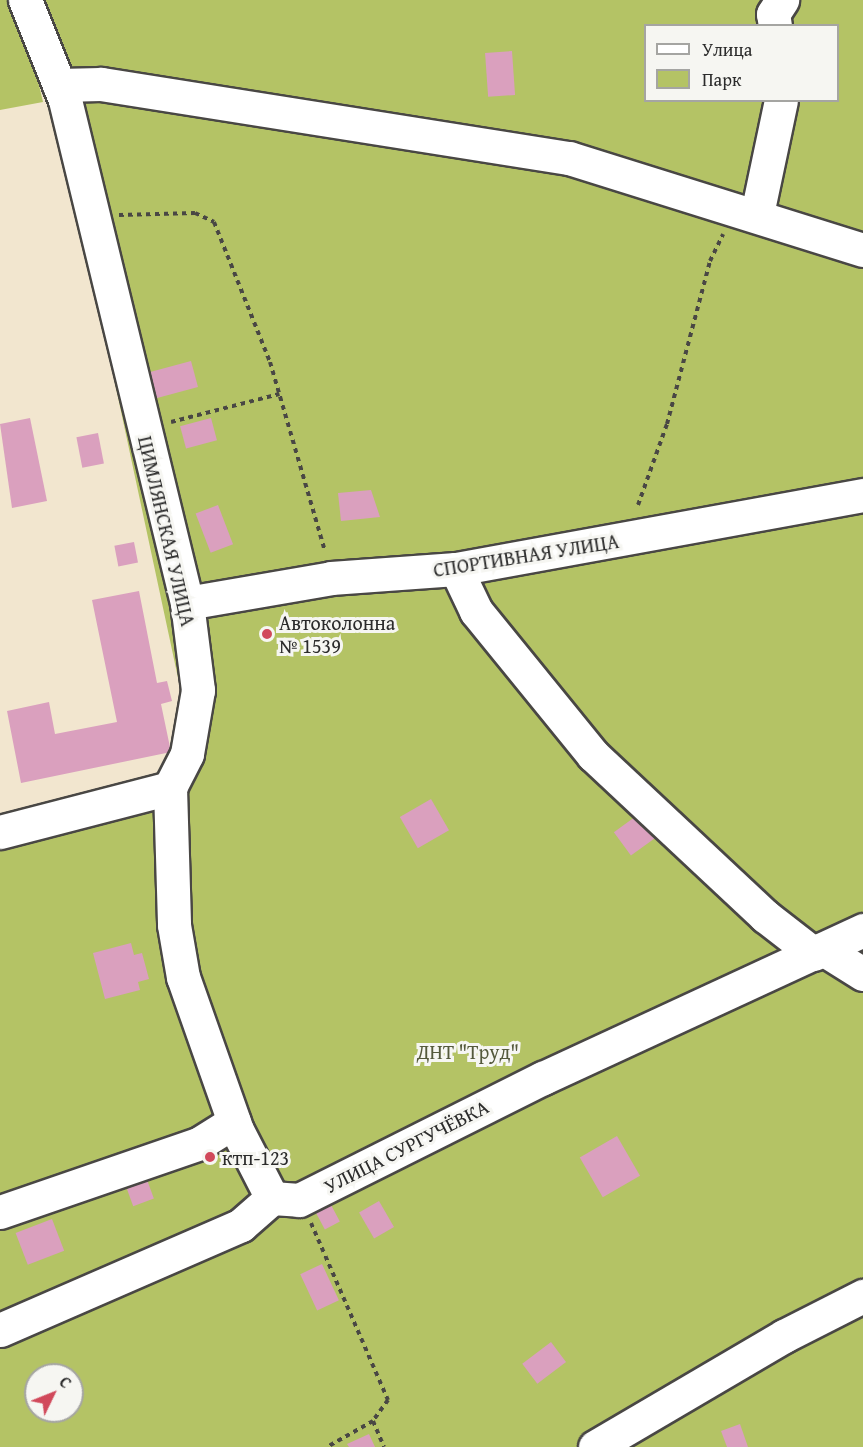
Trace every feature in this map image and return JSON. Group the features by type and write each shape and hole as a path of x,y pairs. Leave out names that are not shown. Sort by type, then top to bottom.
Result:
{"street":[{"path":"775,24 773,14 782,0"},
{"name":"ЦИМЛЯНСКАЯ УЛИЦА","path":"17,1 59,85 187,603 198,690 187,754 170,788 174,925 183,977 234,1122 286,1199"},
{"path":"59,85 101,84 569,158 742,219 863,250"},
{"path":"742,219 780,102"},
{"name":"СПОРТИВНАЯ УЛИЦА","path":"187,603 331,578 456,569 861,504"},
{"path":"456,569 476,611 593,754 765,916 818,952 863,974"},
{"path":"0,832 170,788"},
{"name":"УЛИЦА СУРГУЧЁВКА","path":"0,1330 241,1225 286,1199 863,930"},
{"path":"0,1212 200,1143 234,1122"},
{"path":"595,1447 784,1336 863,1296"}],"path":[{"path":"92,220 140,211 195,213 214,222 279,394 331,578"},
{"path":"638,505 667,424 710,261 742,219"},
{"path":"144,429 279,394"},
{"path":"286,1199 382,1377 388,1400 373,1421 327,1447"},
{"path":"373,1421 384,1447"}],"green space":[{"path":"0,0 19,0 43,102 0,110"},
{"name":"ДНТ \"Труд\"","path":"33,0 863,0 863,1447 0,1447 0,818 196,762"}],"building":[{"path":"512,51 515,95 488,97 485,53"},
{"path":"191,361 198,387 151,400 144,374"},
{"path":"30,418 47,501 12,508 0,424"},
{"path":"211,418 217,440 186,448 180,426"},
{"path":"98,433 104,463 82,468 76,437"},
{"path":"371,490 380,517 341,521 338,493"},
{"path":"218,505 233,544 211,553 196,514"},
{"path":"134,542 138,563 118,566 114,546"},
{"path":"139,591 157,683 167,681 172,701 161,704 171,752 21,783 7,711 49,702 55,734 117,722 92,600"},
{"path":"431,799 449,830 418,848 400,817"},
{"path":"643,811 660,834 631,856 614,832"},
{"path":"131,943 134,955 142,953 149,979 138,982 140,990 105,999 93,953"},
{"path":"617,1136 640,1176 603,1197 580,1158"},
{"path":"146,1177 154,1199 133,1206 125,1185"},
{"path":"379,1201 394,1227 374,1238 359,1212"},
{"path":"330,1203 340,1222 325,1230 315,1211"},
{"path":"52,1219 64,1251 28,1265 16,1233"},
{"path":"322,1264 339,1300 317,1310 300,1274"},
{"path":"551,1342 566,1362 537,1384 522,1364"},
{"path":"740,1424 748,1447 727,1447 721,1431"},
{"path":"369,1434 375,1447 349,1447 347,1444"}],"place":[{"name":"Автоколонна № 1539","path":"267,634"},
{"name":"ктп-123","path":"210,1157"}]}
